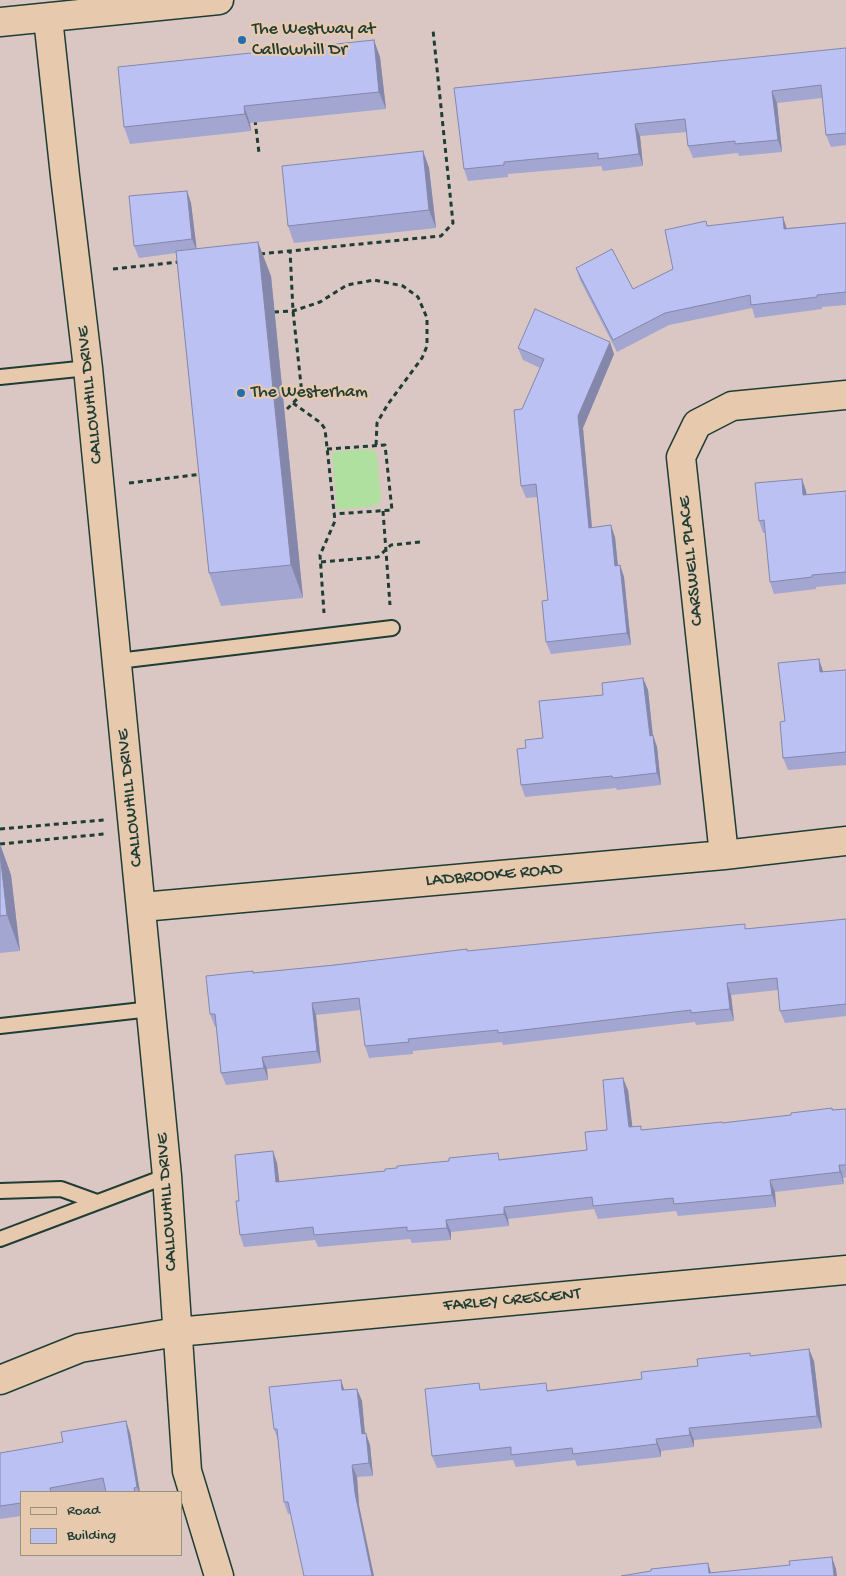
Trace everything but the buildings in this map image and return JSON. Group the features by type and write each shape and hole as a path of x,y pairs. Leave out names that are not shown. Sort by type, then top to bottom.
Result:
{"street":[{"path":"0,22 219,0"},
{"name":"CALLOWHILL DRIVE","path":"48,18 88,368 142,907 167,1176 187,1471 219,1576"},
{"name":"CARSWELL PLACE","path":"724,855 681,456 697,424 732,406 846,395"},
{"name":"LADBROOKE ROAD","path":"142,907 724,855 846,841"},
{"name":"FARLEY CRESCENT","path":"0,1380 80,1348 178,1332 846,1270"}],"lane":[{"path":"0,377 88,368"},
{"path":"118,661 392,628"},
{"path":"0,1026 151,1009"},
{"path":"0,1239 167,1176"},
{"path":"0,1192 61,1188 97,1202"}],"path":[{"path":"251,255 441,236 453,223 433,30"},
{"path":"255,116 259,153"},
{"path":"288,409 302,394 290,250"},
{"path":"113,269 182,262"},
{"path":"274,312 294,311 320,302 347,285 374,280 403,286 418,297 427,318 427,346 422,358 388,404 377,423 376,446"},
{"path":"293,403 321,423 325,429 335,521 320,555 324,615 294,622 295,640"},
{"path":"327,449 385,445 392,510 334,514"},
{"path":"143,481 208,473"},
{"path":"383,511 390,611"},
{"path":"320,562 378,557 386,552 391,545 421,542"},
{"path":"0,829 133,825"},
{"path":"0,844 133,825"}],"green space":[{"path":"369,449 375,451 377,456 381,498 379,503 374,506 337,510 332,452"}],"place":[{"name":"The Westway at Callowhill Dr","path":"242,40"},
{"name":"The Westerham","path":"241,393"}]}
